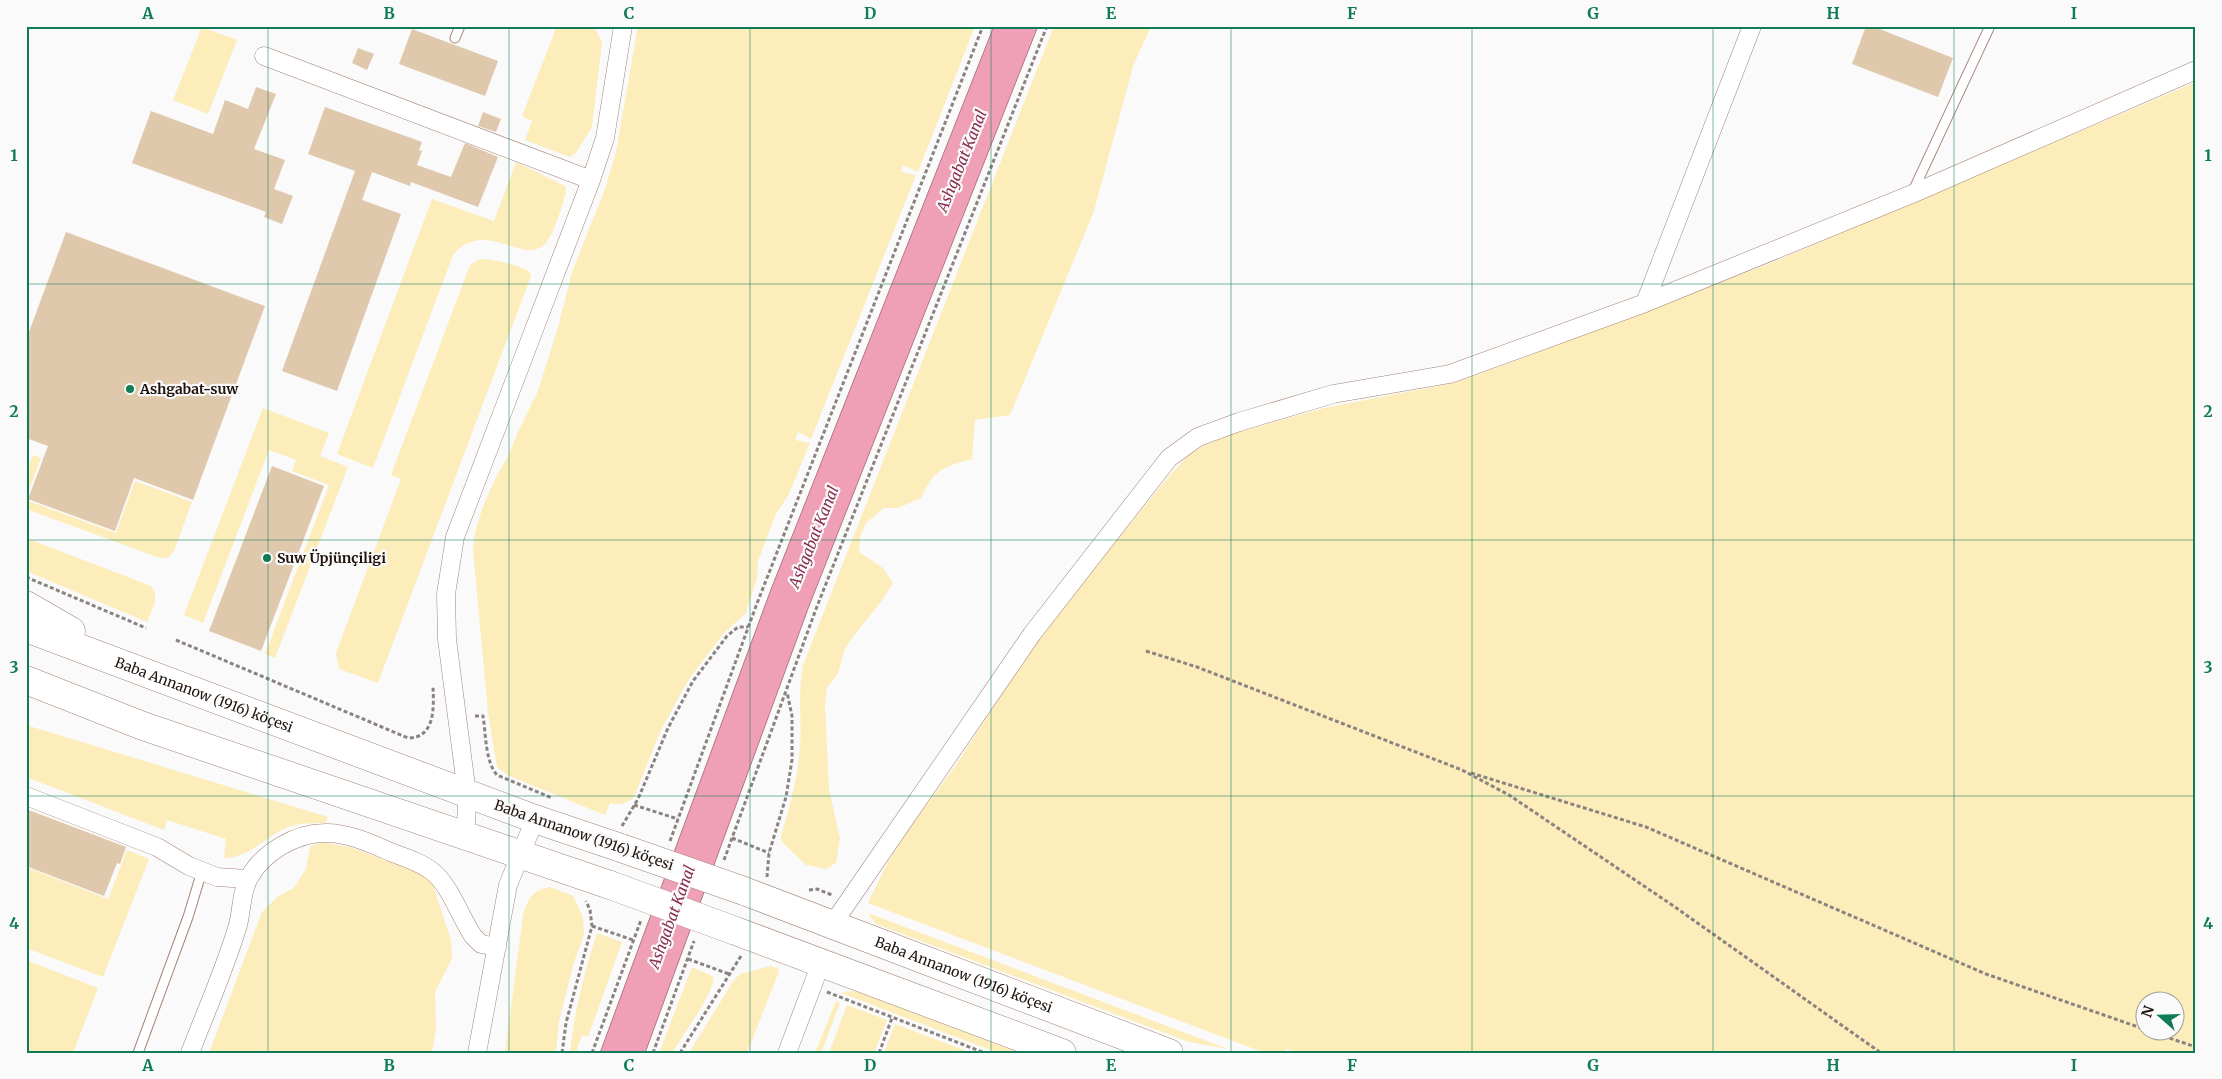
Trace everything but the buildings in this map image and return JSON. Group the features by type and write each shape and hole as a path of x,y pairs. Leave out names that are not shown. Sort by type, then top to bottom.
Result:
{"main road":[{"path":"26,606 144,672"},
{"name":"Baba Annanow (1916) köçesi","path":"26,628 535,820 621,832 744,891 1169,1053"},
{"path":"26,680 143,726 610,885 738,942 821,963 1062,1053"},
{"path":"26,697 143,726"}],"street":[{"path":"466,835 467,794 447,639 446,594 455,537 591,180 605,138 623,26"},
{"path":"1645,303 1752,26"},
{"path":"264,56 591,180"},
{"path":"832,925 1032,634 1169,458 1198,437 1239,422 1333,394 1450,374 1645,303 1912,194 2196,70"},
{"path":"26,796 157,847 189,866 217,877 248,879"},
{"path":"477,1053 508,885 535,820"},
{"path":"190,1053 228,956 248,879 259,863 271,851 297,839 323,833 335,834 370,843 424,866 435,874 473,936 481,944 497,947"},
{"path":"787,1053 821,963"}],"lane":[{"path":"455,38 460,26"},
{"path":"1912,194 1990,26"},
{"path":"138,1053 188,917 202,871"}],"path":[{"path":"667,847 748,626 983,26"},
{"path":"721,866 787,692 816,609 1047,26"},
{"path":"26,577 146,628"},
{"path":"621,832 668,728 693,681 727,636 738,627 748,626"},
{"path":"176,640 408,738 422,734 428,728 434,708"},
{"path":"1146,650 1197,667 1462,770 1646,828 1986,974 2134,1026"},
{"path":"767,877 769,853 786,797 792,760 792,716 787,692"},
{"path":"480,716 483,716 490,761 498,775 560,801"},
{"path":"432,717 437,717"},
{"path":"1462,770 1517,800 1675,907 1881,1053"},
{"path":"634,805 678,819"},
{"path":"732,838 769,853"},
{"path":"562,1053 566,1023 592,926 590,910 584,895"},
{"path":"592,1053 644,912"},
{"path":"592,926 633,940"},
{"path":"653,1053 694,940"},
{"path":"680,1053 729,974 738,942"},
{"path":"688,959 729,974"},
{"path":"838,997 985,1053"},
{"path":"879,1053 892,1018"},
{"path":"2181,1042 2196,1047"}],"shaded area":[{"path":"557,26 593,26 602,42 592,127 576,153 570,157 525,140 532,121 522,116"},
{"path":"638,26 975,26 918,172 903,165 901,172 916,175 811,439 798,432 795,440 810,443 789,494 776,514 758,561 757,578 746,613 724,633 689,679 661,730 634,797 623,803 610,803 605,815 507,775 497,767 488,713 473,550 475,533 482,509 538,391 558,327 572,272 605,189 616,152"},
{"path":"1054,26 1151,26 1133,66 1094,211 1010,415 975,420 972,459 953,464 940,471 935,475 921,498 898,508 884,508 866,523 860,537 859,552 883,568 893,583 847,646 839,671 827,687 825,704 829,789 840,839 836,863 826,869 806,865 782,842 781,836 792,797 799,757 800,688 803,665"},
{"path":"202,27 237,40 208,114 173,100"},
{"path":"2196,82 2196,1053 1296,1053 1287,1049 1283,1053 1265,1053 868,903 888,862 906,833 956,765 1039,636 1170,475 1188,456 1203,446 1232,434 1324,408 1454,383 1771,263"},
{"path":"516,162 565,186 566,192 551,236 543,246 534,250 489,240 477,240 465,245 453,255 373,468 337,454 432,199 494,221"},
{"path":"486,259 518,266 529,271 531,276 378,683 339,669 336,653 401,479 391,475 470,265 478,260"},
{"path":"263,408 329,433 320,456 348,467 275,658 265,654 329,485 292,471 296,460 269,450 203,623 184,615"},
{"path":"33,455 41,458 26,498 26,473"},
{"path":"135,481 192,502 174,551 168,558 160,558 26,509 26,500 116,533"},
{"path":"26,538 151,586 154,590 155,599 147,622 26,571"},
{"path":"26,725 328,817 325,823 291,826 249,851 224,858 226,839 167,820 164,830 26,777"},
{"path":"320,842 350,847 419,873 433,885 451,940 452,959 435,992 436,1030 432,1053 209,1053 262,912 277,897 294,888 306,869 310,847"},
{"path":"127,850 149,859 103,977 26,948 26,867 108,899"},
{"path":"550,887 573,896 583,917 584,935 574,962 559,1021 556,1053 505,1053 523,915 532,896 539,890"},
{"path":"868,913 1228,1049 1189,1042 876,924"},
{"path":"597,933 622,942 588,1037 582,1035 576,1053 570,1053 580,993"},
{"path":"26,960 98,988 73,1053 26,1053"},
{"path":"771,966 779,969 778,974 747,1053 689,1053 734,980 740,974"},
{"path":"692,967 714,977 712,985 703,1005 672,1053 659,1053"},
{"path":"859,992 1020,1053 998,1053 841,993"},
{"path":"836,1001 840,1003 821,1053 815,1053"},
{"path":"847,1005 887,1020 874,1053 829,1053"},
{"path":"895,1024 972,1053 884,1053"}],"water":[{"name":"Ashgabat Kanal","path":"994,26 1038,26 809,606 645,1053 600,1053 770,592"}],"place":[{"name":"Ashgabat-suw","path":"130,389"},
{"name":"Suw Üpjünçiligi","path":"267,558"}]}
